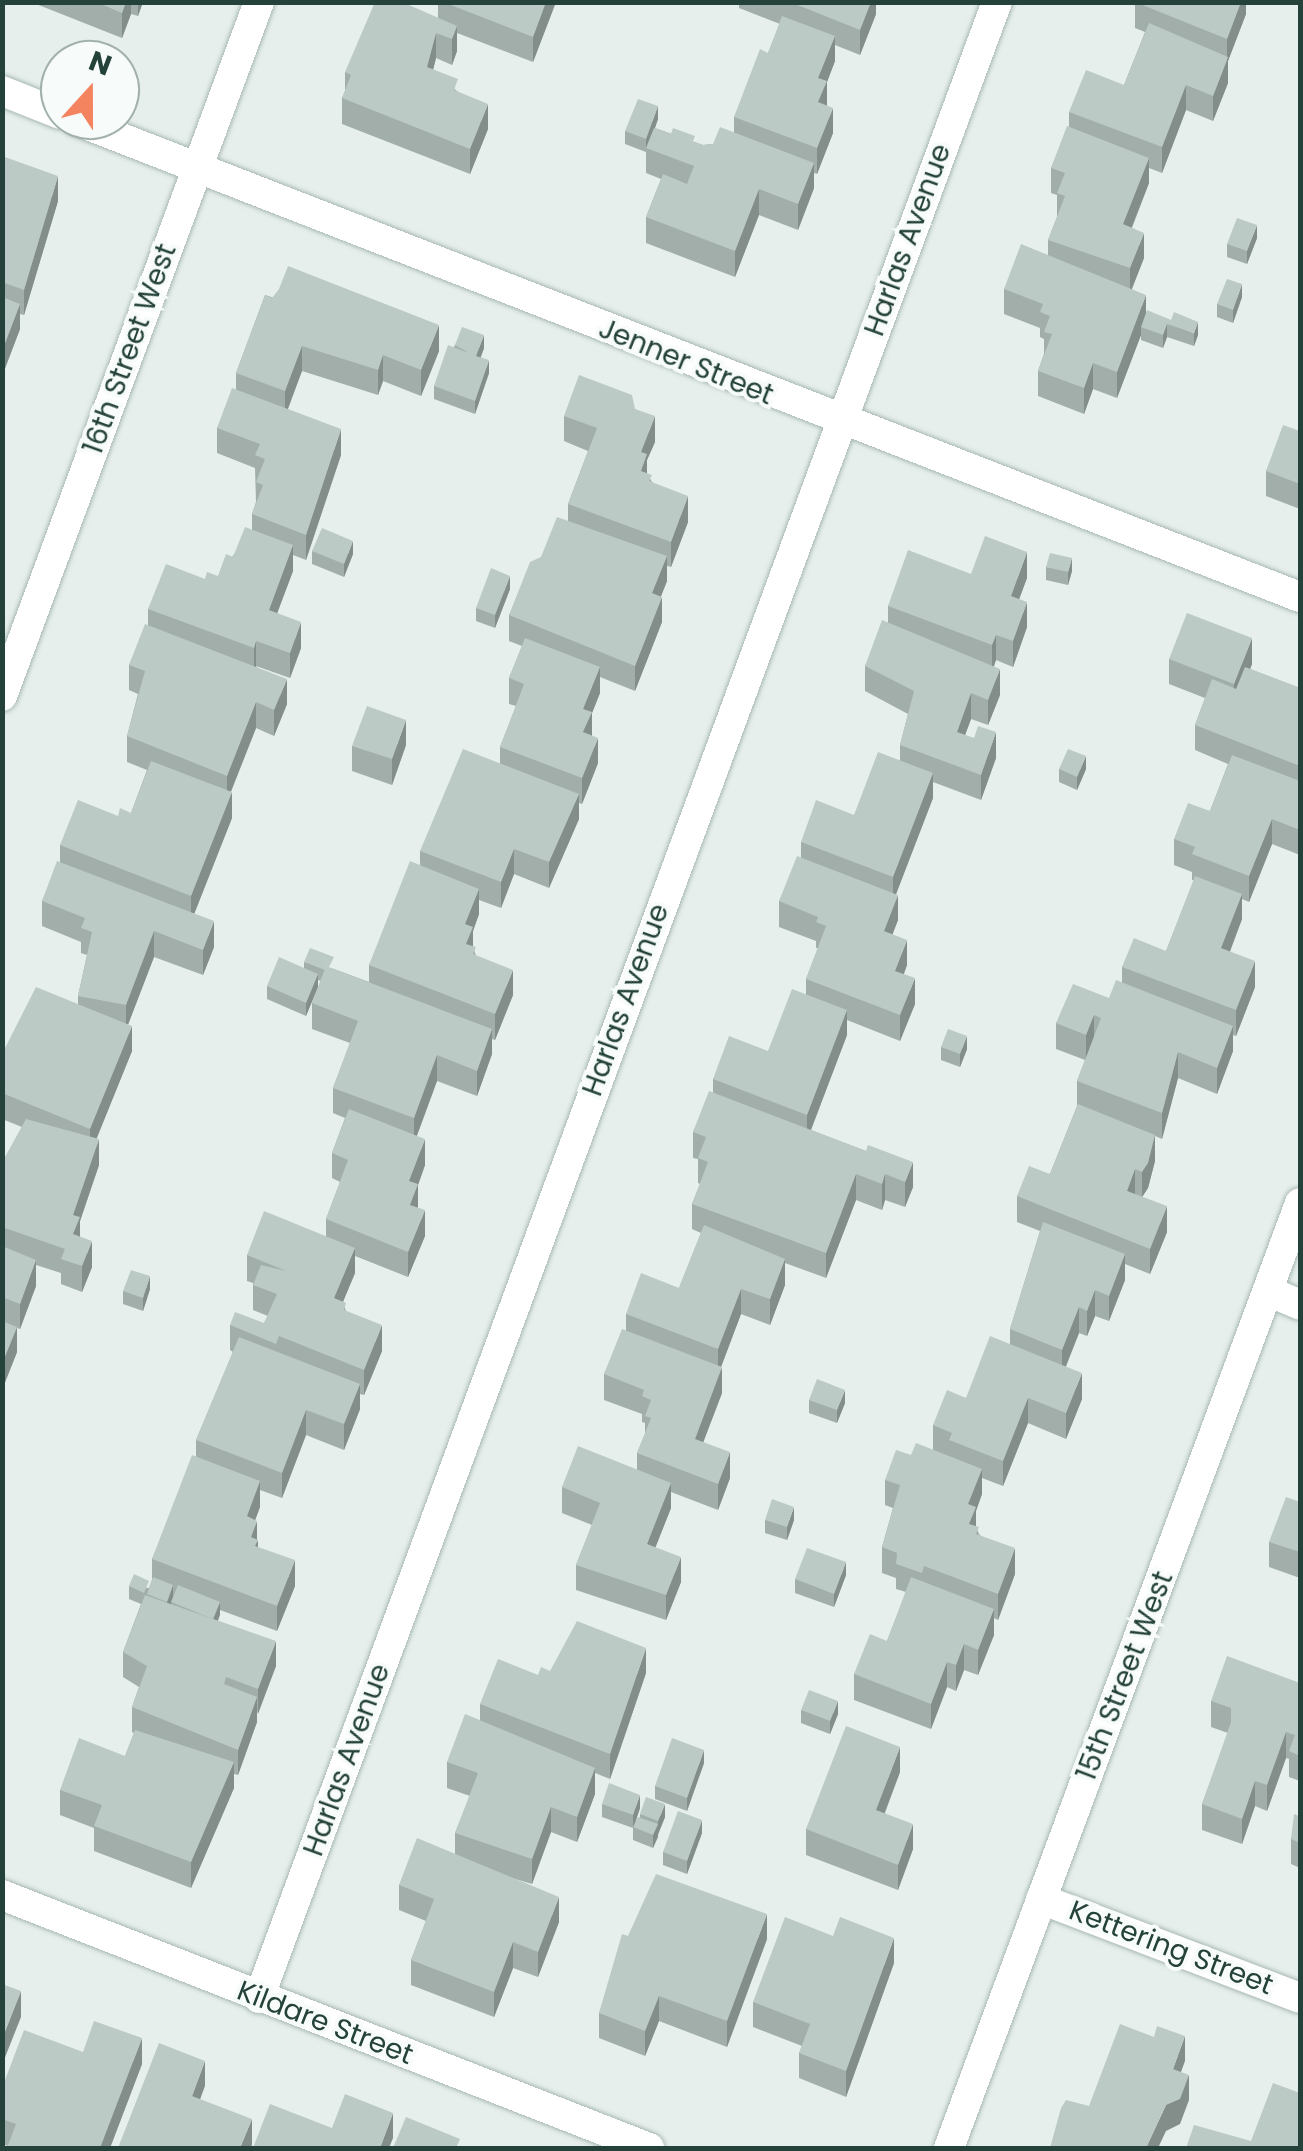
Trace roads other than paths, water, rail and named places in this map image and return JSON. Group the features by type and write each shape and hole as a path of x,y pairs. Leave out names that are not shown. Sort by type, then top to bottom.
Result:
{"street":[{"name":"16th Street West","path":"2,696 259,2"},
{"name":"Harlas Avenue","path":"259,1998 997,2"},
{"path":"2,91 40,106"},
{"name":"Jenner Street","path":"126,140 839,422 1300,597"},
{"name":"15th Street West","path":"948,2148 1300,1203"},
{"path":"1270,1292 1300,1305"},
{"name":"Kildare Street","path":"2,1895 649,2148"},
{"name":"Kettering Street","path":"1042,1898 1300,1998"}]}
